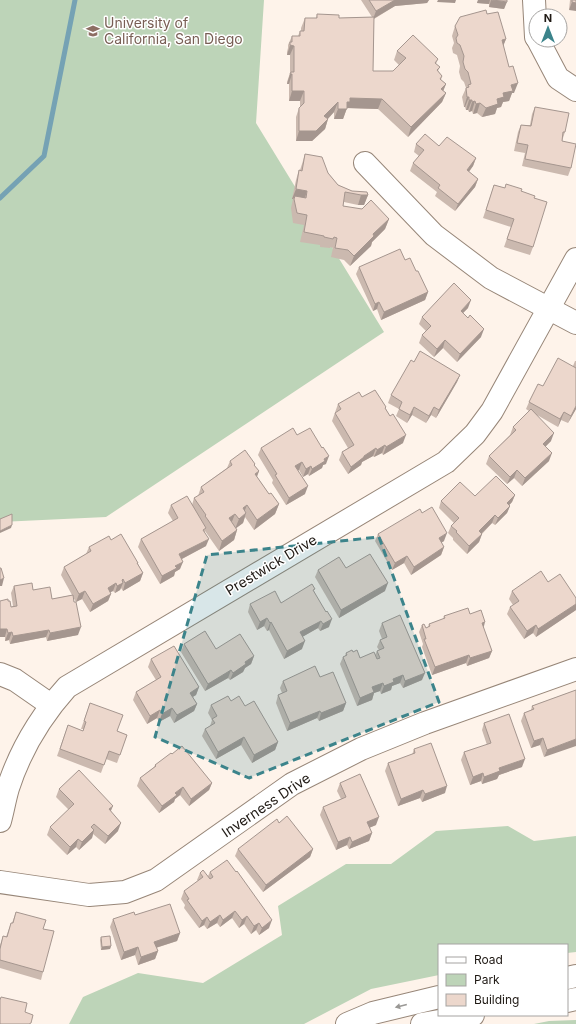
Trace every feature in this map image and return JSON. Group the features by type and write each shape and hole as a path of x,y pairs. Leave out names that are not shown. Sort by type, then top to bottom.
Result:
{"street":[{"path":"542,48 558,78 576,90"},
{"path":"365,163 434,235 491,278 576,323"},
{"name":"Prestwick Drive","path":"0,821 8,788 27,744 51,705 67,687 446,462 475,434 492,411 576,259"},
{"name":"Inverness Drive","path":"0,882 89,895 125,892 150,883 292,784 341,759 425,723 576,669"},
{"path":"0,674 15,680 51,705"},
{"path":"347,1024 373,1013 438,997"},
{"path":"422,1024 467,1016"}],"highlighted area":[{"path":"379,537 439,702 249,778 155,737 207,555"}],"green space":[{"path":"0,0 264,0 256,123 384,332 106,517 0,522"},
{"path":"508,826 534,841 576,836 576,952 568,953 568,944 438,944 438,975 371,989 304,1024 69,1024 83,997 138,973 203,983 282,935 278,906 346,864 391,864 436,831"},
{"path":"576,1020 576,1024 534,1024 549,1021"}],"building":[{"path":"369,0 395,0 376,11"},
{"path":"493,0 507,0 507,2"},
{"path":"486,10 487,14 498,12 506,39 502,40 509,67 513,66 518,83 511,85 513,91 503,93 504,97 497,99 498,104 486,108 480,103 476,104 475,101 472,102 472,100 469,100 469,97 467,97 466,88 471,84 468,72 465,69 463,62 464,56 460,45 457,43 456,38 458,35 455,26 460,17"},
{"path":"317,14 339,15 339,18 374,17 373,71 393,71 406,58 397,51 413,35 438,59 435,63 440,67 437,70 442,76 440,79 446,84 441,89 446,93 411,127 382,99 350,98 350,102 347,102 347,109 338,109 338,102 324,116 328,119 316,131 299,131 299,108 304,103 304,91 292,91 292,74 290,74 291,72 294,72 294,46 290,45 290,42 292,42 292,36 300,36 300,31 304,31 305,18 317,18"},
{"path":"535,107 569,113 565,132 563,132 562,141 576,144 571,168 525,159 528,145 517,143 521,125 531,126"},
{"path":"425,134 439,146 447,137 476,158 467,170 478,179 458,204 438,188 440,185 413,163 424,150 416,144"},
{"path":"305,154 322,157 328,173 338,185 352,191 367,192 368,195 345,192 343,206 362,209 371,200 389,219 373,234 374,236 354,256 348,250 335,248 337,238 334,237 333,239 304,232 307,215 297,213 294,199 295,196 306,198 307,191 296,189 299,170 302,171"},
{"path":"506,184 522,189 521,191 535,196 534,198 547,202 533,247 507,239 514,219 486,210 494,185 505,188"},
{"path":"400,249 405,260 410,258 428,292 384,312 379,302 375,304 359,267"},
{"path":"454,283 471,300 461,311 468,318 470,315 484,329 460,354 445,340 437,349 422,335 431,326 422,317"},
{"path":"420,351 460,375 439,410 434,407 429,416 414,407 410,415 399,409 402,402 391,395 411,360 414,362"},
{"path":"558,358 576,368 576,406 571,416 564,412 560,419 529,402 538,384 543,386"},
{"path":"375,390 390,416 393,414 406,435 386,447 385,445 377,450 376,448 351,467 342,452 354,445 335,413 341,409 338,404 359,392 362,397"},
{"path":"531,409 554,433 543,444 552,453 525,478 517,470 510,477 489,456 516,430 513,427"},
{"path":"293,428 297,435 310,428 322,448 323,447 329,456 324,459 325,461 312,469 311,466 306,469 302,462 295,466 308,486 289,498 275,475 277,474 261,448"},
{"path":"245,450 259,471 255,474 269,494 271,493 279,504 257,520 247,505 243,508 246,513 239,519 235,514 229,518 237,530 222,541 194,498 204,492 201,487 232,465 230,461"},
{"path":"496,476 515,495 507,503 510,506 498,518 495,515 479,531 482,534 469,546 451,526 459,518 441,501 460,482 475,496"},
{"path":"187,496 206,528 203,530 209,539 179,554 183,562 175,566 177,568 162,576 141,539 178,518 171,505"},
{"path":"432,507 447,533 439,538 444,547 414,567 407,556 395,563 378,534 420,509 422,513"},
{"path":"12,514 12,525 0,531 0,519"},
{"path":"121,534 143,573 125,583 123,579 123,583 117,586 116,583 108,588 111,594 93,604 85,591 79,594 64,567 91,551 89,547 109,536 111,540"},
{"path":"370,554 388,583 341,610 318,570 339,557 346,568"},
{"path":"0,568 4,578 0,580"},
{"path":"541,571 548,582 560,574 576,598 576,604 538,629 536,625 527,631 510,607 519,601 512,591"},
{"path":"32,583 33,590 50,587 52,599 73,595 74,602 76,602 81,627 50,633 49,630 13,636 12,632 8,633 7,629 0,629 0,601 8,599 11,607 17,606 14,586"},
{"path":"312,584 315,589 313,590 332,619 323,624 321,621 300,632 305,641 287,651 271,622 270,623 267,618 260,622 250,604 275,591 281,603"},
{"path":"468,608 470,614 481,610 485,622 482,623 492,651 470,658 469,655 435,667 424,639 426,639 422,625 424,624 426,628 430,626 429,624 445,618 444,616"},
{"path":"400,615 425,673 405,681 403,675 393,679 394,682 384,686 383,683 372,687 374,692 360,698 343,657 347,655 346,653 352,650 353,652 357,650 360,658 374,652 377,659 380,658 377,651 384,648 380,640 387,637 382,623"},
{"path":"205,631 216,649 240,634 254,656 233,673 231,670 208,684 184,644"},
{"path":"174,646 199,687 190,693 197,704 177,715 172,708 162,714 160,710 150,716 136,692 161,677 151,659"},
{"path":"315,666 320,677 333,672 346,703 321,713 320,711 290,723 278,695 287,691 283,681"},
{"path":"576,690 576,739 547,750 543,738 534,741 524,713 534,709 532,706"},
{"path":"228,696 231,701 239,696 245,706 254,701 278,742 254,755 244,737 218,752 205,729 215,723 212,719 217,716 211,705"},
{"path":"90,703 123,715 117,731 127,735 120,755 109,751 104,765 60,749 68,725 83,731 86,722 84,721"},
{"path":"509,714 525,759 499,768 500,771 484,777 483,773 473,777 464,752 491,743 484,723"},
{"path":"431,743 447,786 425,794 423,790 401,799 388,763 415,753 414,749"},
{"path":"182,746 212,783 191,799 183,787 175,793 177,795 162,806 140,778 156,766 155,765"},
{"path":"79,770 113,806 109,809 121,823 108,836 94,824 91,827 94,830 82,842 78,839 70,847 50,827 74,804 59,789"},
{"path":"360,774 379,817 367,822 372,833 352,842 350,837 338,842 323,807 346,797 340,783"},
{"path":"287,816 313,849 266,885 238,849 277,819 279,823"},
{"path":"227,860 236,872 237,871 272,920 262,928 259,923 254,926 247,916 242,920 235,911 223,920 220,915 210,922 207,917 202,921 187,900 189,899 184,891 203,877 200,873 203,870 210,879 213,877 210,872"},
{"path":"170,904 180,933 154,942 158,951 141,957 138,947 124,952 113,919 134,912 135,915"},
{"path":"16,912 46,920 43,929 54,931 43,972 0,960 0,949 3,936 7,937"},
{"path":"110,936 111,946 102,947 101,937"},
{"path":"1,997 27,1003 25,1012 33,1015 31,1023 0,1024"}],"waterway":[{"path":"0,198 44,156 75,0"}],"place":[{"name":"University of California, San Diego","path":"93,31"}]}
